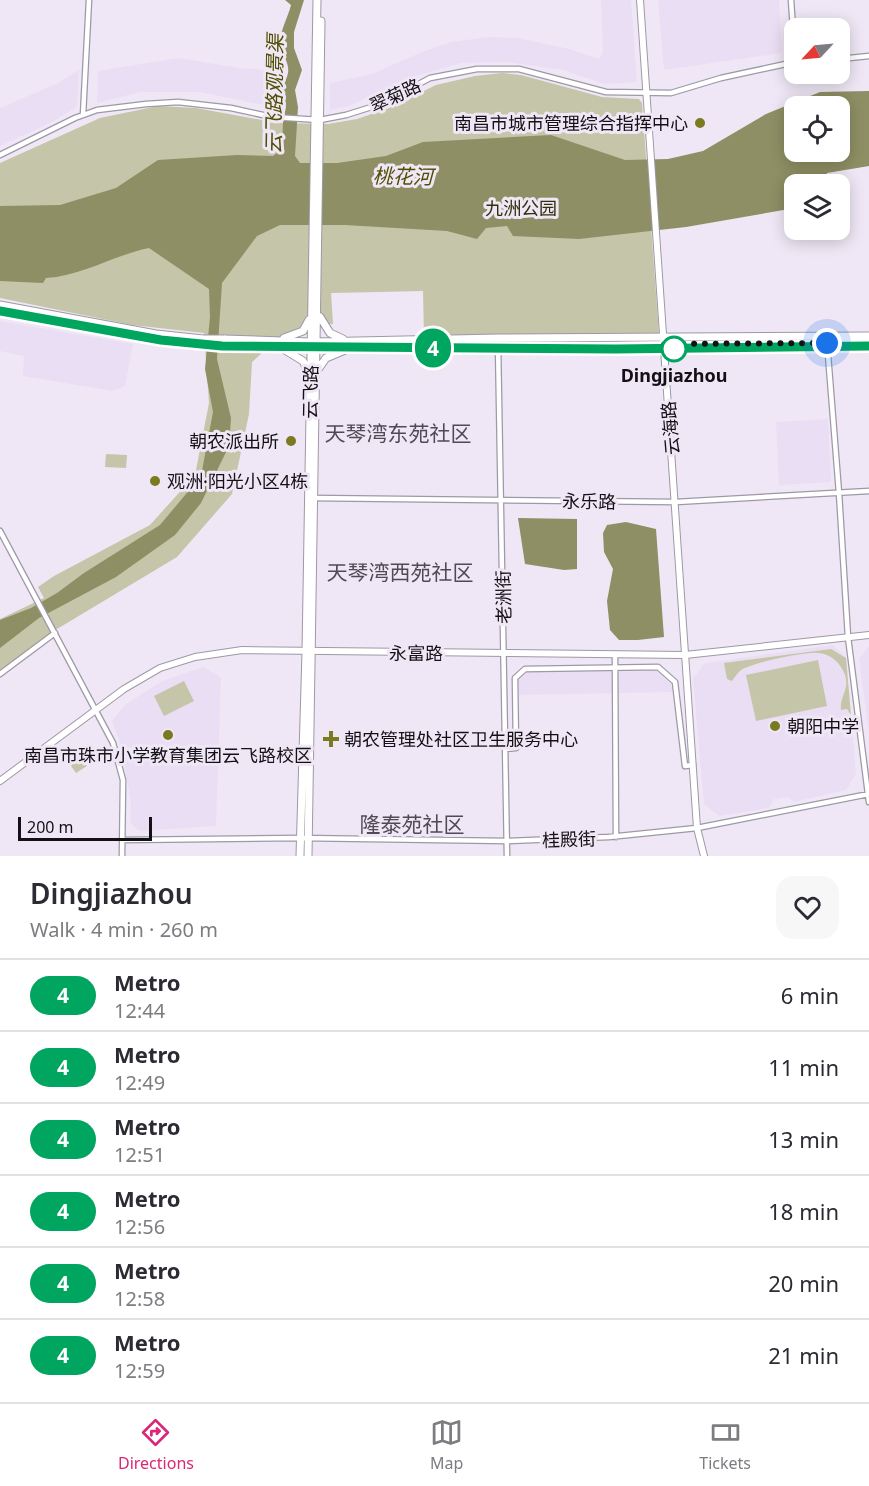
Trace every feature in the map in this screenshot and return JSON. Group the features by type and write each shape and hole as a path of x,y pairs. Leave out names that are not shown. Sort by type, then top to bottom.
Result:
{"main road":[{"name":"云飞路","path":"300,856 304,838 309,652 317,158 317,0"},
{"name":"云飞路","path":"317,120 322,0"},
{"path":"0,305 222,347 277,344 303,331 315,313 330,333 354,344 498,347 663,341"},
{"path":"0,312 152,339 202,342 224,339 314,345 498,338 663,341 827,340 869,343"},
{"path":"827,340 869,336"},
{"path":"277,344 303,361 314,376 326,358 354,344"},
{"name":"云飞路","path":"304,838 308,856"}],"street":[{"path":"83,115 89,0"},
{"name":"云海路","path":"640,0 697,828 704,856"},
{"path":"791,0 792,18"},
{"path":"850,58 869,56"},
{"name":"翠菊路","path":"0,155 83,115 146,104 178,102 231,108 272,117 317,120 346,115 381,104 430,78 477,69 519,69 606,92 670,93 721,78 784,64"},
{"name":"老洲街","path":"498,338 507,856"},
{"path":"827,340 848,637 869,802"},
{"name":"永乐路","path":"311,498 676,502 869,491"},
{"path":"0,531 113,743 123,780 122,856"},
{"path":"0,674 55,633"},
{"name":"永富路","path":"0,781 124,689 160,668 195,657 242,650 685,655 869,635"},
{"path":"615,654 616,837"},
{"path":"505,749 516,748 515,678 525,669 658,667 675,682 685,766 693,765"},
{"name":"桂殿街","path":"122,840 304,838 507,841 616,837 697,828 868,795"}],"shaded area":[{"path":"601,0 631,0 637,82 604,84 563,70 507,62 461,63 405,79 349,106 330,110 330,83 372,74 451,42 489,37 518,38 569,49 599,59 603,53"},
{"path":"658,0 779,0 782,53 664,70"},
{"path":"178,58 266,70 269,106 199,92 140,92 97,103 98,71"},
{"path":"79,70 77,107 50,123 0,146 0,108 56,84"},
{"path":"0,321 133,344 125,386 113,391 23,376 24,356 0,351"},
{"path":"828,419 831,482 779,485 776,422"},
{"name":"朝阳中学","path":"833,645 846,657 856,774 846,790 794,802 788,797 774,799 769,808 719,816 704,804 693,679 705,663"},
{"path":"869,646 869,733 859,659"},
{"name":"南昌市珠市小学教育集团云飞路校区","path":"203,667 221,677 216,826 139,831 130,822 131,804 122,749 112,721 125,705 162,681"},
{"path":"657,671 671,684 672,692 519,695 518,679 527,672"}],"green space":[{"name":"九洲公园","path":"502,73 521,75 602,97 639,99 642,103 659,335 424,336 423,291 331,293 333,324 296,329 272,344 252,362 249,414 232,494 177,557 57,629 0,671 0,619 44,598 38,587 54,576 150,525 195,475 209,403 204,333 132,325 0,298 0,163 100,118 158,106 196,108 278,123 328,124 357,119 389,108 436,85 475,76"},
{"path":"106,454 127,455 126,468 105,467"},
{"path":"831,649 846,658 851,715 847,709 841,710 846,678 838,663 830,656 806,653 787,657 747,667 741,670 732,681 727,679 724,663"},
{"path":"818,660 827,706 756,721 746,675"},
{"path":"184,681 194,701 164,716 154,696"},
{"path":"74,748 87,766 76,773 63,755"}],"water":[{"name":"桃花河","path":"285,0 304,0 294,32 294,48 302,70 295,90 298,107 295,156 300,163 337,163 386,156 423,142 551,135 625,160 668,159 703,151 766,114 784,107 784,162 850,162 850,96 810,96 820,92 869,91 869,166 827,174 784,174 784,210 686,227 579,239 513,236 507,226 486,228 477,239 447,231 345,225 280,225 257,236 222,283 217,359 231,418 229,446 201,503 175,535 116,577 39,618 0,648 0,620 31,608 57,593 84,573 160,525 201,476 213,412 205,369 210,317 209,289 149,248 72,273 46,278 43,283 0,281 0,206 60,205 116,188 158,160 237,155 273,156 282,149 286,107 280,95 288,73 280,41 291,5"},
{"path":"518,518 577,519 577,569 564,570 525,564"},
{"path":"626,522 656,529 664,637 619,640 610,630 607,601 613,569 604,552 603,533 607,525"}],"metro line":[{"name":"4","path":"0,311 161,340 222,346 615,349 869,346"}],"place":[{"name":"南昌市城市管理综合指挥中心","path":"700,123"},
{"name":"Dingjiazhou","path":"674,349"},
{"name":"朝农派出所","path":"291,441"},
{"name":"观洲·阳光小区4栋","path":"155,481"},
{"name":"朝阳中学","path":"775,726"},
{"name":"南昌市珠市小学教育集团云飞路校区","path":"168,735"},
{"name":"朝农管理处社区卫生服务中心","path":"331,739"}],"district":[{"name":"天琴湾东苑社区","path":"398,433"},
{"name":"天琴湾西苑社区","path":"400,572"},
{"name":"隆泰苑社区","path":"412,824"}],"route":[{"path":"674,349 663,344 827,343"}],"water label":[{"name":"云飞路观景渠","path":"274,94"}]}
